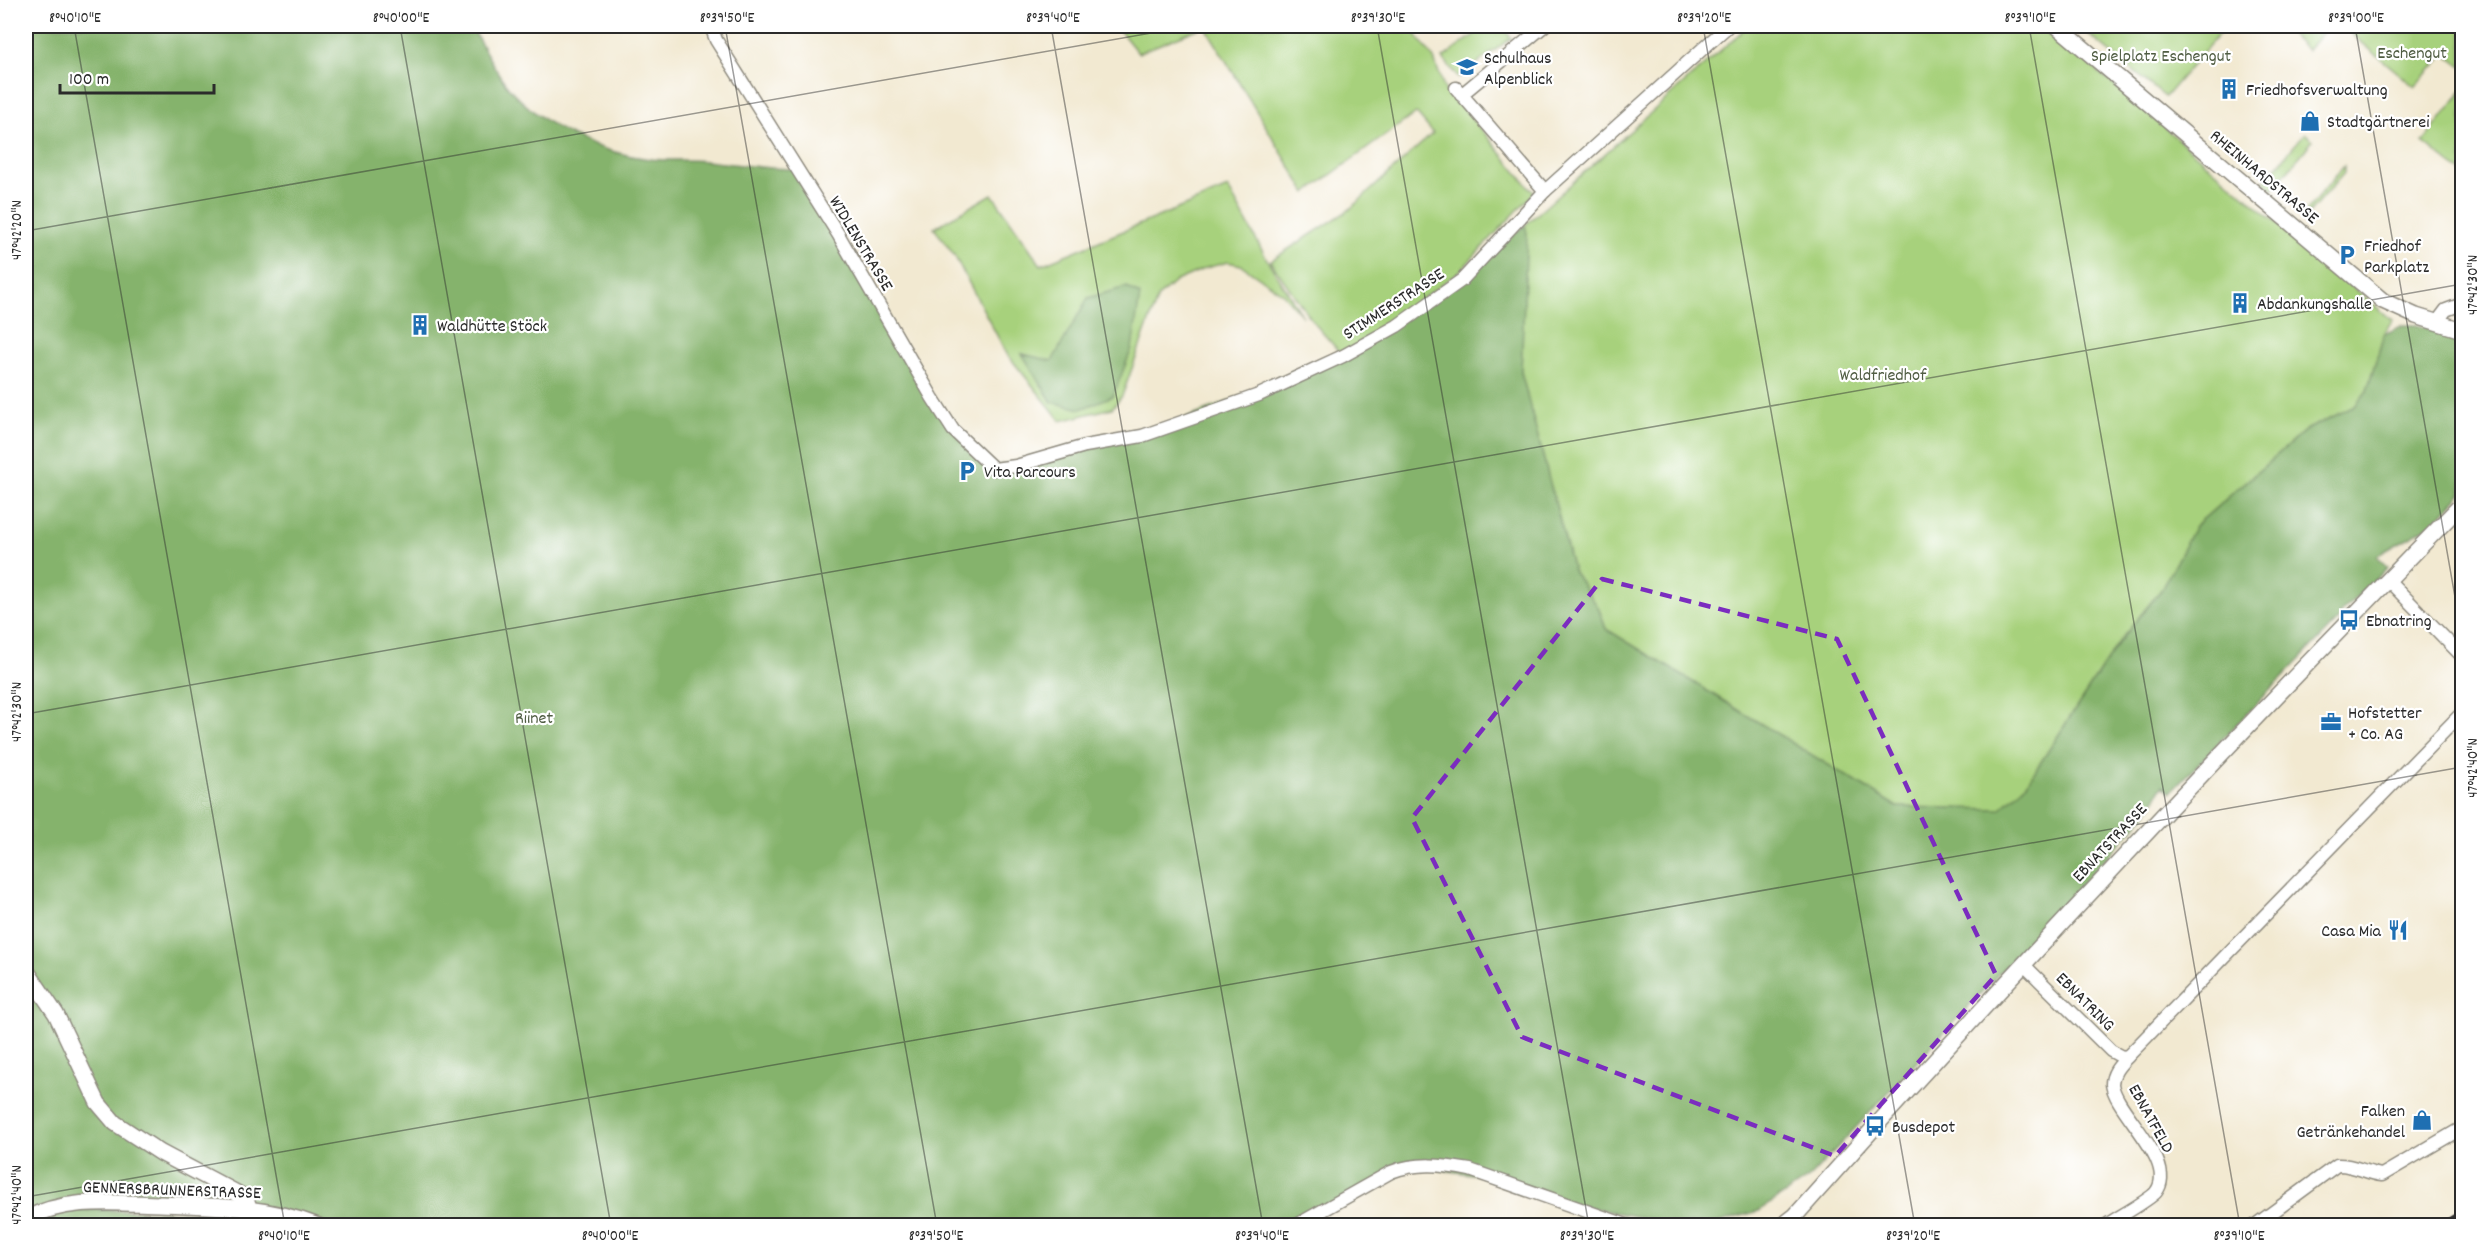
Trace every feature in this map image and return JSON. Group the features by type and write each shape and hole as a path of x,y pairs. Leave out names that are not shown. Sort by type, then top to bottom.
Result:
{"street":[{"name":"WIDLENSTRASSE","path":"711,26 716,40 838,234 932,398 953,430 994,469"},
{"path":"1544,26 1458,91 1545,191"},
{"name":"STIMMERSTRASSE","path":"994,469 1016,466 1085,446 1142,436 1258,395 1343,356 1397,326 1462,280 1545,191 1728,26"},
{"name":"RHEINHARDSTRASSE","path":"2057,26 2383,301 2398,309 2463,330"},
{"path":"2437,322 2446,310 2463,304"},
{"name":"EBNATSTRASSE","path":"1789,1222 2159,817 2463,504"},
{"path":"2388,579 2463,656"},
{"path":"2128,1056 2463,713"},
{"name":"EBNATRING","path":"2023,964 2111,1051 2122,1057 2128,1056"},
{"path":"26,970 56,1014 98,1103 115,1123 245,1202"},
{"name":"EBNATFELD","path":"2105,1226 2156,1192 2161,1178 2158,1165 2143,1135 2116,1094 2112,1083 2114,1071 2128,1056"},
{"path":"2254,1226 2337,1165 2350,1164 2368,1173 2382,1175 2463,1128"},
{"path":"1295,1226 1391,1172 1400,1168 1427,1165 1470,1170 1629,1226"},
{"name":"GENNERSBRUNNERSTRASSE","path":"26,1219 51,1209 88,1203 245,1202 318,1226"}],"highlighted area":[{"path":"1602,579 1837,639 1996,975 1835,1156 1522,1037 1412,818"}],"green space":[{"name":"Riinet","path":"26,26 471,26 498,74 509,88 538,115 573,136 611,151 650,159 698,160 797,169 932,397 989,467 1142,436 1343,356 1462,280 1525,225 1527,233 1521,372 1573,571 1598,607 1606,629 1897,807 2000,809 2026,785 2119,642 2161,590 2195,526 2306,430 2355,406 2367,391 2384,334 2404,325 2416,325 2462,337 2462,493 2433,524 2376,556 2388,567 2339,614 2341,617 2171,792 2163,785 2147,814 1810,1177 1759,1211 1717,1223 1680,1225 1556,1201 1487,1176 1411,1166 1295,1226 333,1226 302,1216 234,1201 26,1214"},
{"path":"1130,26 1205,26 1138,53 1120,31"},
{"path":"1205,26 1410,26 1434,59 1445,90 1463,107 1534,193 1460,271 1343,356 1314,323 1270,261 1349,210 1433,133 1416,113 1306,193"},
{"path":"1486,26 1502,26 1511,38 1458,78 1443,58"},
{"name":"Waldfriedhof","path":"1748,26 2044,26 2392,320 2384,334 2367,391 2355,406 2306,430 2195,526 2161,590 2119,642 2026,785 2000,810 1897,807 1606,629 1598,607 1573,571 1521,372 1525,225"},
{"name":"Spielplatz Eschengut","path":"2078,26 2218,26 2223,29 2165,97"},
{"name":"Eschengut","path":"2282,26 2329,26 2307,50"},
{"name":"Eschengut","path":"2342,26 2458,26 2462,29 2462,67 2445,54 2415,87"},
{"path":"2462,91 2462,173 2423,142"},
{"path":"2305,133 2313,140 2273,189 2264,181"},
{"path":"2344,166 2344,173 2305,218 2302,216"},
{"path":"1228,188 1268,261 1303,317 1282,293 1241,265 1228,262 1206,268 1176,281 1158,297 1122,396 1112,408 1061,421 1007,354 954,255 934,228 992,194 1041,265","holes":["1088,298 1052,402 1023,354 1052,362"]},
{"path":"1126,287 1140,295 1132,348 1113,396 1081,409 1052,402 1022,354 1052,361 1088,298"},
{"path":"81,1210 240,1213 296,1226 28,1226 58,1212"}],"railway":[{"path":"2439,1226 2462,1212"}],"place":[{"name":"Schulhaus Alpenblick","path":"1467,67"},
{"name":"Friedhofsverwaltung","path":"2229,89"},
{"name":"Stadtgärtnerei","path":"2310,121"},
{"name":"Friedhof Parkplatz","path":"2347,255"},
{"name":"Abdankungshalle","path":"2240,303"},
{"name":"Waldhütte Stöck","path":"420,325"},
{"name":"Vita Parcours","path":"967,471"},
{"name":"Ebnatring","path":"2349,620"},
{"name":"Hofstetter + Co. AG","path":"2331,722"},
{"name":"Casa Mia","path":"2398,930"},
{"name":"Falken Getränkehandel","path":"2422,1120"},
{"name":"Busdepot","path":"1875,1126"}]}
